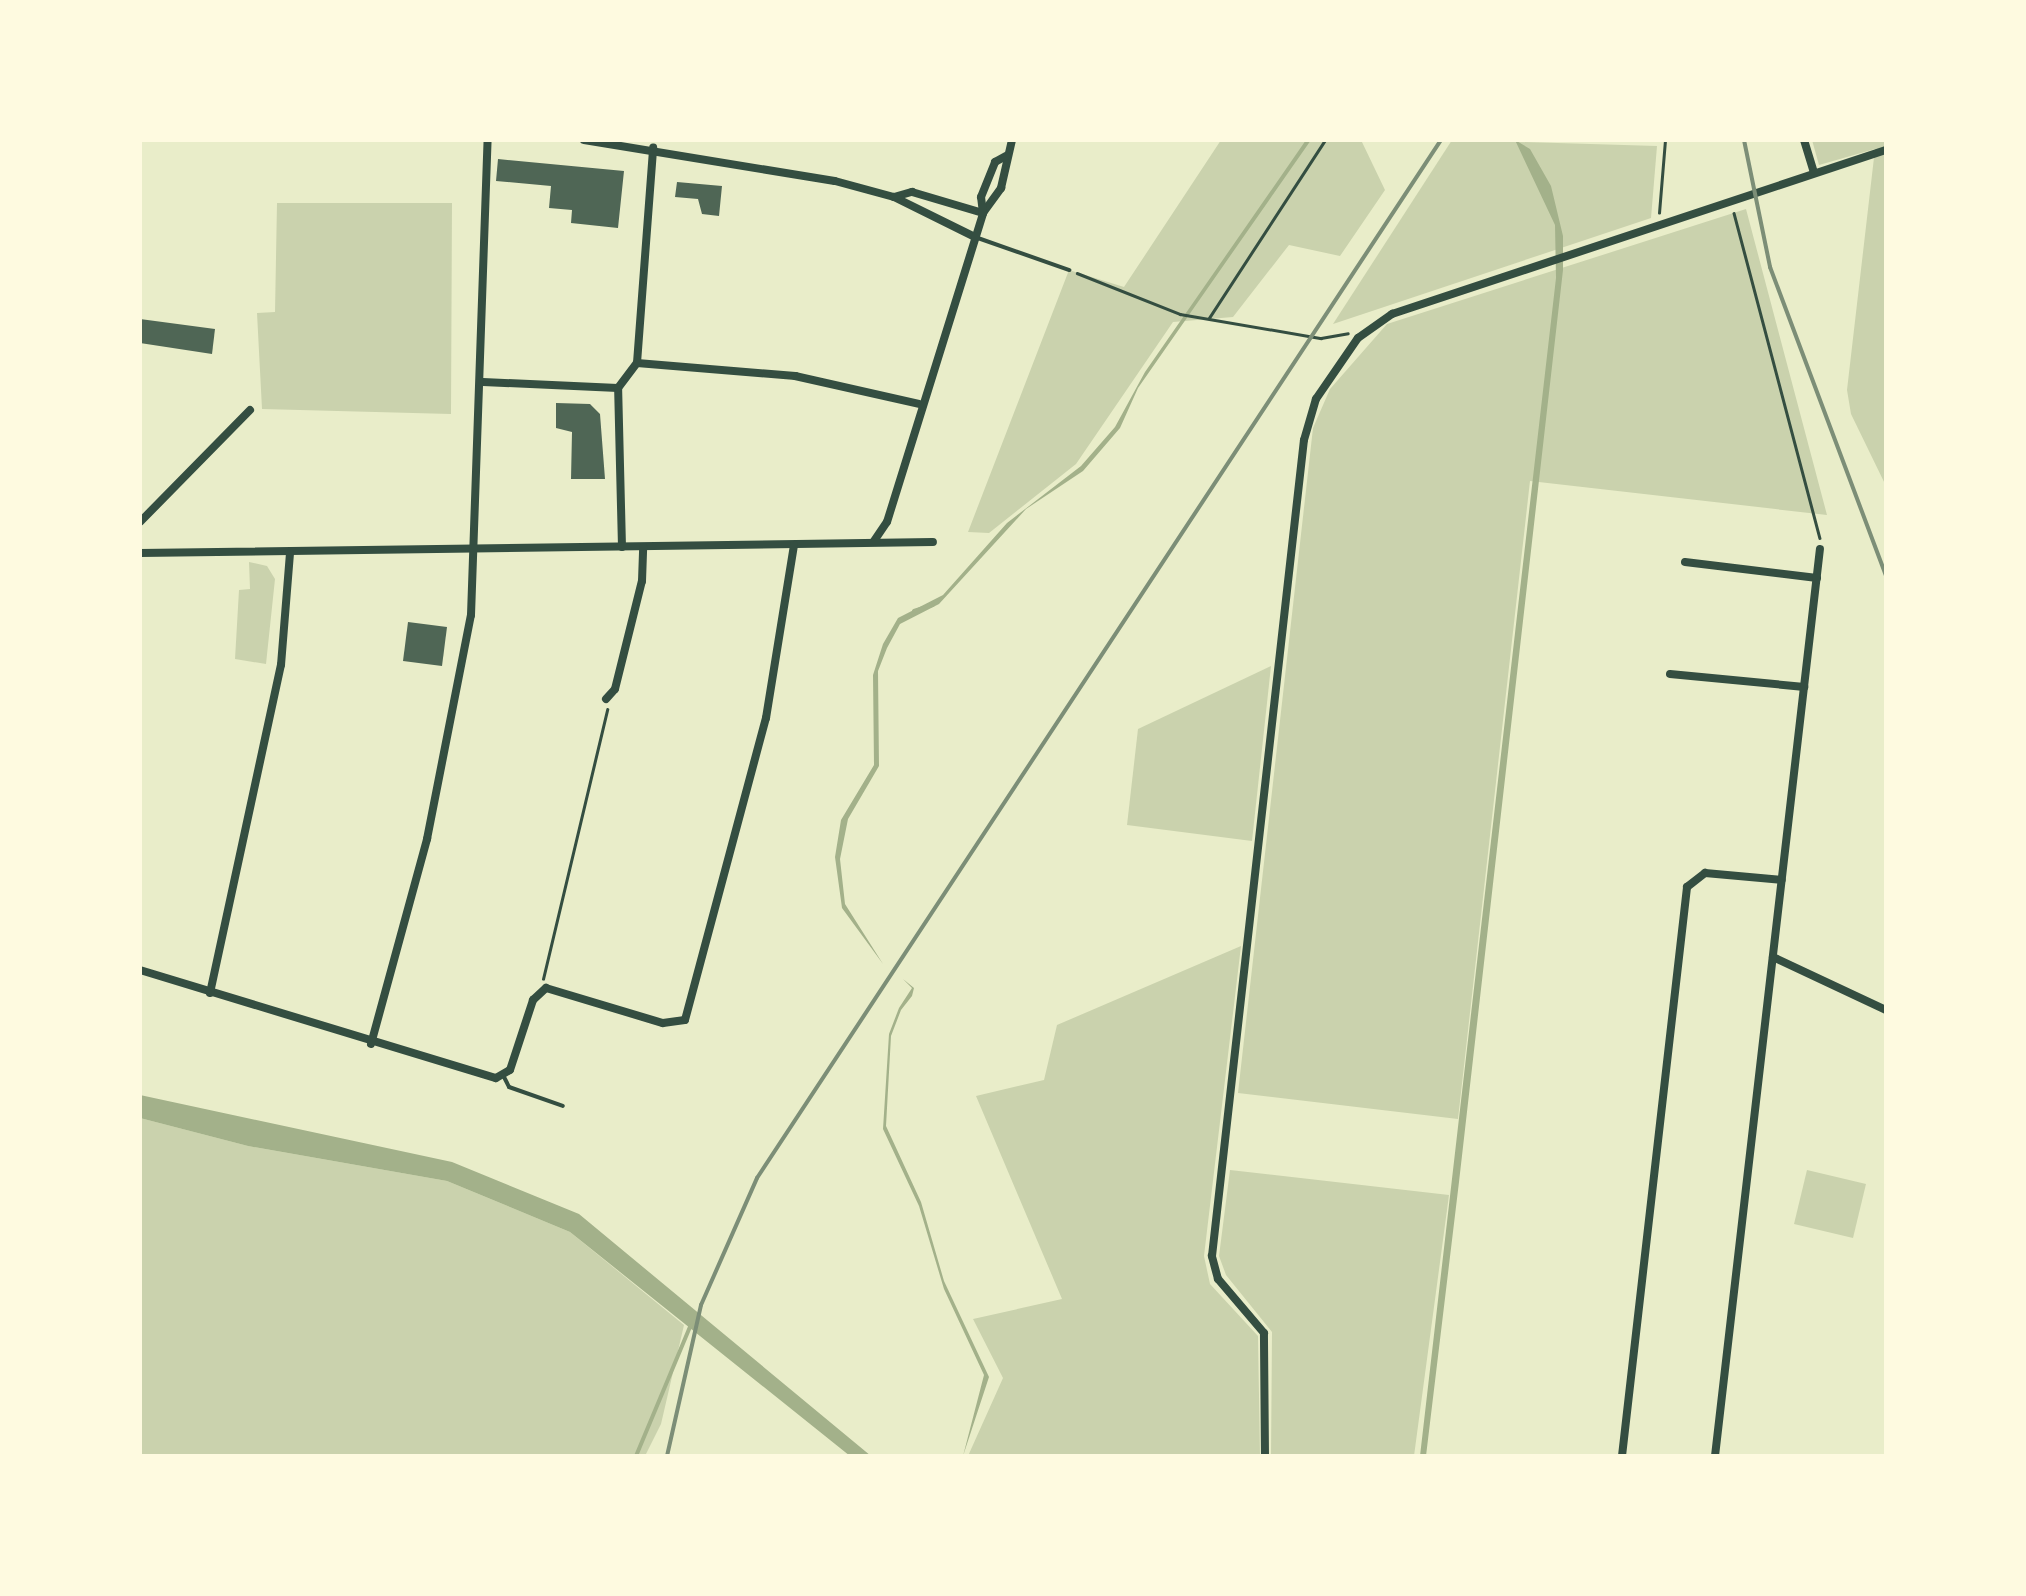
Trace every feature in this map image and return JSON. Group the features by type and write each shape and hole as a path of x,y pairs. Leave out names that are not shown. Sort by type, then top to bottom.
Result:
{"street":[{"path":"371,1044 442,774 471,615 483,382 488,140"},
{"path":"584,140 653,148 894,197 975,237"},
{"path":"983,213 1001,188 1012,140"},
{"path":"1804,140 1814,173"},
{"path":"622,548 618,388 637,363 653,148"},
{"path":"1265,1456 1264,1333 1218,1280 1212,1256 1304,440 1316,399 1373,322 1886,150"},
{"path":"874,541 886,522 919,404 983,213 986,183 995,162 1006,156"},
{"path":"894,197 912,192 983,213"},
{"path":"637,363 795,376 919,404"},
{"path":"483,382 618,388"},
{"path":"140,522 250,410"},
{"path":"140,553 933,542"},
{"path":"140,970 371,1044 504,1076 533,1000 546,988 663,1023 679,1024 690,1011 774,678 794,544"},
{"path":"606,699 615,689 642,581 643,547"},
{"path":"1716,1456 1820,549"},
{"path":"210,993 280,665 290,552"},
{"path":"1685,562 1817,578"},
{"path":"1670,674 1804,687"},
{"path":"1622,1456 1687,887 1705,873 1782,880"},
{"path":"1773,957 1886,1010"}],"lane":[{"path":"975,237 1069,270"},
{"path":"504,1076 509,1087 563,1106"}],"path":[{"path":"1208,319 1325,140"},
{"path":"1664,224 1658,206 1665,140"},
{"path":"1730,201 1772,373 1815,503 1820,549"},
{"path":"1069,270 1198,318 1321,338 1373,322"},
{"path":"546,988 542,971 608,715 606,699"}],"shaded area":[{"path":"1221,140 1361,140 1385,190 1340,256 1289,245 1233,317 1173,322 1076,464 989,533 968,532 1069,270 1124,287"},
{"path":"1306,140 1311,140 1138,388 1120,428 1083,471 1026,509 939,604 900,624 887,648 878,671 879,766 848,819 840,859 845,904 883,964 842,908 835,857 841,820 874,765 873,675 883,644 898,618 943,595 1007,523 1081,466 1115,427 1145,372"},
{"path":"1452,140 1657,146 1651,218 1333,324"},
{"path":"1515,140 1530,149 1551,186 1563,236 1563,270 1426,1456 1420,1456 1556,278 1555,225"},
{"path":"1812,140 1886,140 1886,486 1851,414 1847,390 1875,149 1819,165"},
{"path":"277,203 452,203 451,414 262,409 257,313 275,312"},
{"path":"1746,209 1827,515 1530,481 1458,1119 1238,1093 1313,428 1330,389 1387,324"},
{"path":"249,562 267,566 275,579 266,664 235,659 239,590 250,589"},
{"path":"1271,666 1252,841 1127,825 1138,729"},
{"path":"1241,946 1204,1256 1210,1284 1258,1336 1260,1456 968,1456 1003,1378 973,1319 1062,1299 976,1096 1044,1080 1057,1025"},
{"path":"903,979 914,988 891,1036 886,1126 921,1202 944,1281 989,1377 963,1456 984,1375 944,1289 919,1206 883,1129 889,1034 899,1008 912,988"},
{"path":"140,1095 452,1162 579,1214 871,1456 850,1456 570,1232 447,1181 248,1146 140,1118"},
{"path":"140,1118 248,1146 447,1181 570,1232 684,1325 661,1424 645,1456 140,1456"},
{"path":"1230,1170 1449,1195 1414,1456 1271,1456 1272,1332 1226,1275 1219,1256"},
{"path":"1807,1170 1866,1184 1853,1238 1794,1224"}],"building":[{"path":"498,159 624,171 618,228 571,223 572,210 549,208 551,186 496,181"},
{"path":"677,182 722,186 719,216 702,214 698,199 675,197"},
{"path":"140,319 215,329 212,354 140,343"},
{"path":"556,403 590,404 600,414 605,479 571,479 572,432 556,428"},
{"path":"408,622 447,627 442,666 403,661"}],"waterway":[{"path":"914,611 933,605"},
{"path":"636,1456 690,1327"}],"railway":[{"path":"667,1456 701,1305 757,1178 1441,140"},
{"path":"1744,140 1770,267 1886,575"}]}
